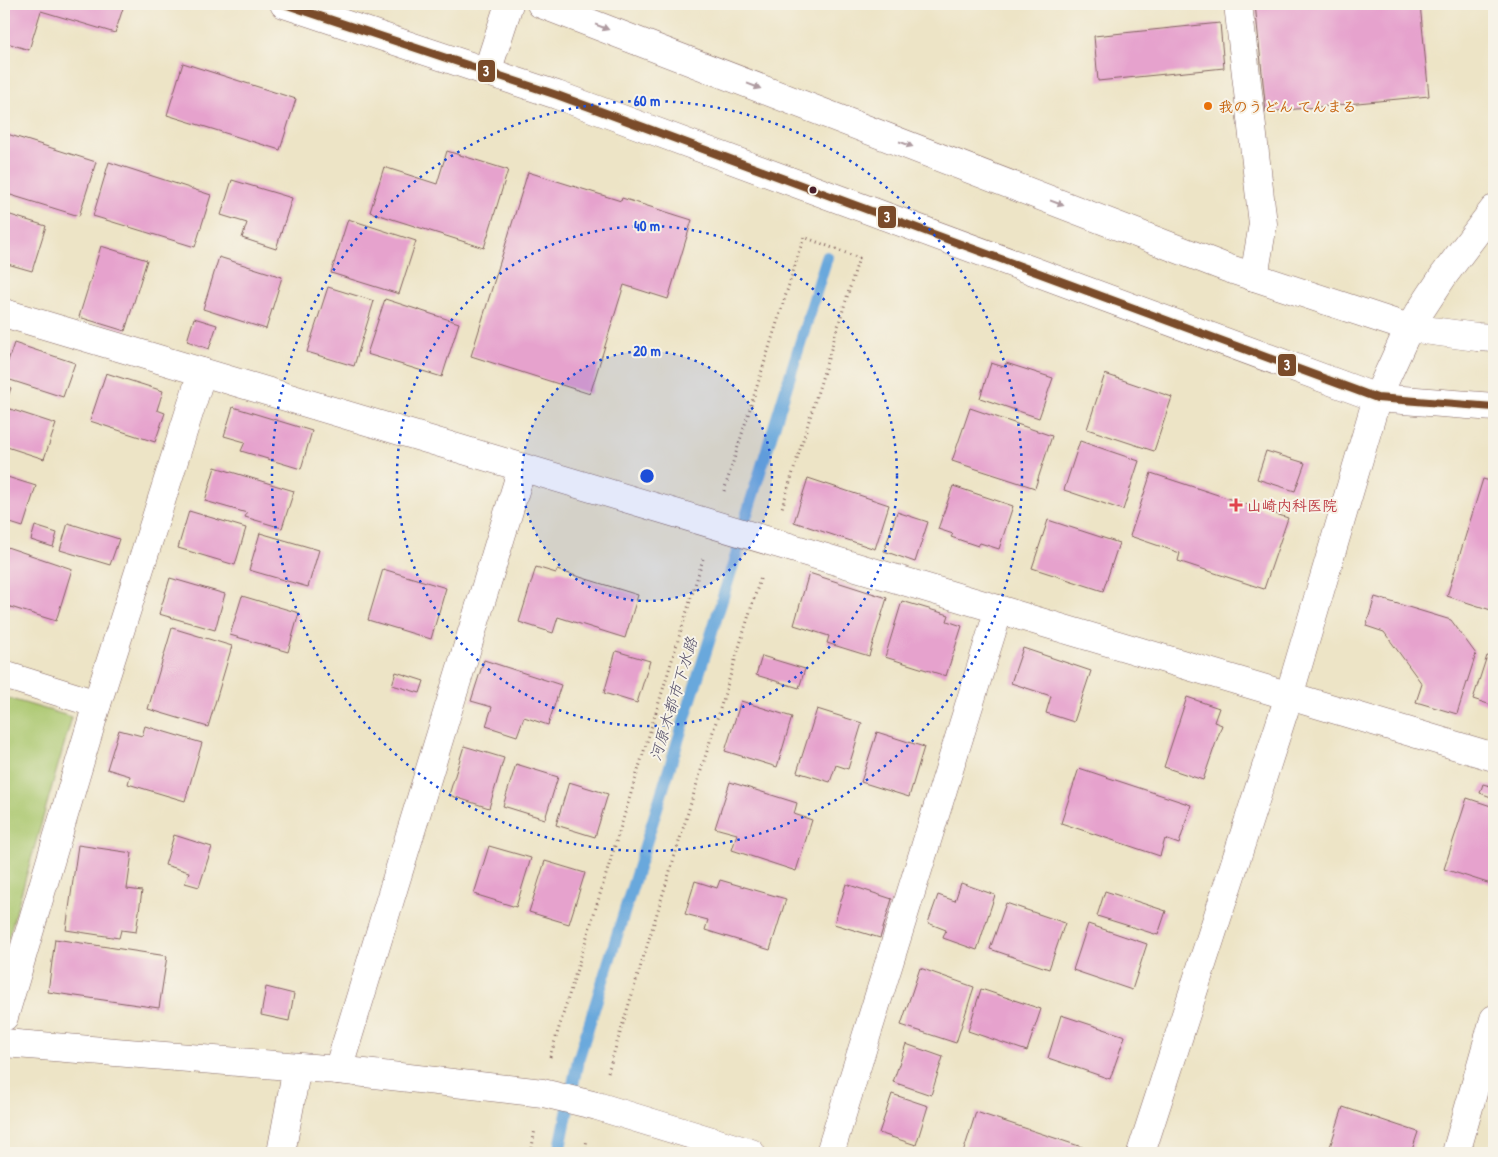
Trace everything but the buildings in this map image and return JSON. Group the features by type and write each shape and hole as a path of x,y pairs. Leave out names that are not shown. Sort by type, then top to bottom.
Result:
{"street":[{"path":"284,4 557,95 1377,398 1494,407"},
{"path":"488,72 509,4"},
{"path":"540,4 1208,261 1409,328 1494,338"},
{"path":"1238,4 1263,224 1254,277"},
{"path":"1141,1153 1289,696 1377,398 1409,328 1444,276 1494,209"},
{"path":"4,313 1494,757"},
{"path":"4,1017 97,704 202,372"},
{"path":"338,1070 522,468"},
{"path":"830,1153 999,609"},
{"path":"4,676 97,704"},
{"path":"1456,1153 1487,1075 1494,1019"},
{"path":"4,1043 338,1070 543,1093 597,1106 751,1153"},
{"path":"281,1153 297,1067"}],"path":[{"path":"531,1153 552,1052 713,525 804,237 859,258 584,1153"}],"green space":[{"path":"4,697 72,717 4,953"}],"waterway":[{"name":"河原木都市下水路","path":"559,1153 578,1060 827,257"}],"transit line":[{"name":"3","path":"284,4 557,95 1377,398 1494,407"}],"place":[{"name":"我のうどん てんまる","path":"1208,106"},
{"name":"山崎内科医院","path":"1236,505"}]}
